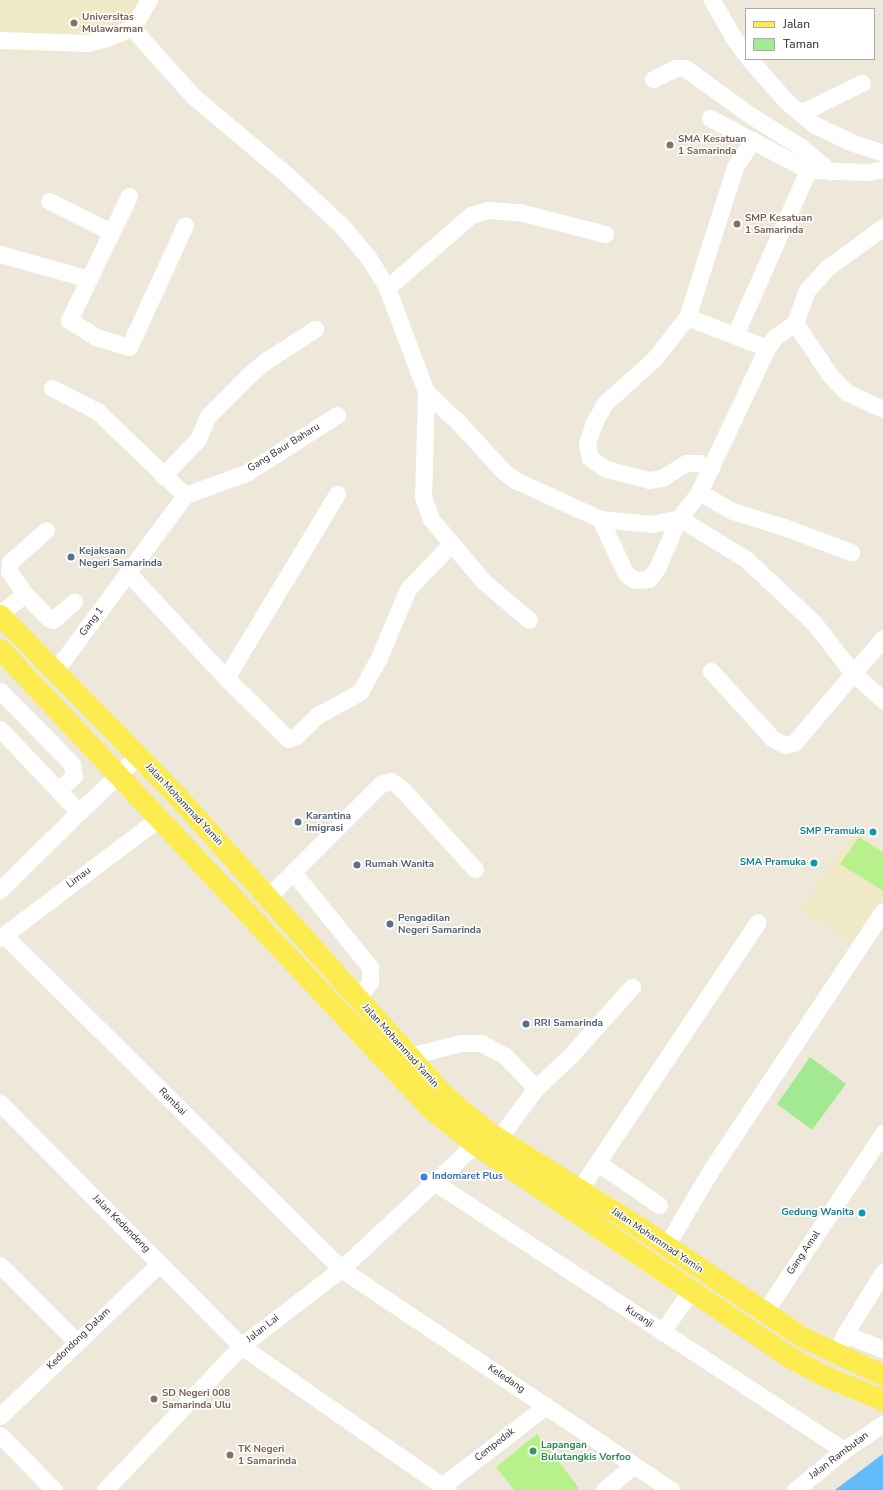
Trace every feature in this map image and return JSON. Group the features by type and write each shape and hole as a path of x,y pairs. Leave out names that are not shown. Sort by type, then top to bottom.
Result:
{"main road":[{"name":"Jalan Mohammad Yamin","path":"0,614 138,756 268,897 445,1096 487,1138 692,1289 793,1359 825,1376 883,1400"},
{"name":"Jalan Mohammad Yamin","path":"0,649 430,1108 579,1190 666,1246 764,1313 834,1355 883,1375"}],"street":[{"path":"0,40 87,43 132,28 149,0"},
{"path":"712,0 733,37 745,54"},
{"path":"132,28 194,97 287,175 342,226 368,257 387,288 426,392 423,497 430,519 450,545 483,581 529,620"},
{"path":"750,60 786,101 815,125 853,143 883,153"},
{"path":"653,79 676,68 685,68 750,115 801,147 830,171"},
{"path":"800,113 862,84"},
{"path":"710,118 808,170 868,172 883,169"},
{"path":"711,468 699,463 686,463 662,478 649,480 606,469 590,458 587,444 593,425 605,403 654,358 687,317 735,167 753,140"},
{"path":"735,335 808,170"},
{"path":"129,196 69,320 96,337 129,347 184,225"},
{"path":"49,201 111,232"},
{"path":"387,288 471,216 487,210 519,212 605,234"},
{"path":"600,519 626,574 641,581 649,579 657,568 678,518 699,492 767,348 775,337 795,323 807,290 827,268 883,227"},
{"path":"0,254 89,279"},
{"path":"687,317 767,348"},
{"path":"795,323 830,375 846,392 883,409"},
{"path":"163,476 198,439 208,416 251,373 264,362 315,329"},
{"path":"52,388 97,411 163,476 185,495 128,573 226,678 288,739 296,736 318,715 360,692 378,660 408,589 450,545"},
{"path":"426,392 459,423 504,472 515,480 600,519 640,524 678,518 746,559 814,623 852,672 883,700"},
{"name":"Gang Baur Baharu","path":"185,495 246,473 337,415"},
{"path":"699,492 732,511 784,527 851,552"},
{"path":"226,678 337,494"},
{"path":"46,530 10,562 9,571 25,594 48,618 53,620 74,602"},
{"name":"Gang 1","path":"55,671 128,573"},
{"path":"0,614 25,594"},
{"path":"711,671 773,739 785,745 794,744 826,709 852,672 883,638"},
{"path":"0,692 72,764 74,776 59,789"},
{"path":"23,716 2,731 80,812"},
{"path":"0,890 138,756"},
{"path":"268,897 381,784 391,781 400,787 475,870"},
{"name":"Limau","path":"2,937 159,818"},
{"path":"293,872 370,967 370,982 358,998"},
{"path":"666,1246 710,1170 883,911"},
{"path":"579,1190 758,922"},
{"name":"Rambai","path":"2,937 341,1268"},
{"name":"Jalan Lai","path":"446,1488 241,1346 341,1268 434,1182 487,1138 570,1056 632,987"},
{"path":"409,1056 461,1043 481,1043 505,1056 536,1088"},
{"name":"Jalan Kedondong","path":"0,1103 241,1346"},
{"name":"Gang Amal","path":"764,1313 883,1133"},
{"path":"598,1163 658,1206"},
{"name":"Kuranji","path":"434,1182 844,1450"},
{"name":"Kedondong Dalam","path":"0,1416 76,1341 160,1263"},
{"path":"0,1265 76,1341"},
{"name":"Keledang","path":"341,1268 671,1490"},
{"path":"834,1355 845,1334 883,1272"},
{"path":"662,1332 692,1289"},
{"path":"845,1334 883,1349"},
{"path":"105,1490 241,1346"},
{"name":"Cempedak","path":"446,1488 546,1406"},
{"name":"Jalan Rambutan","path":"795,1490 844,1450 883,1424"},
{"path":"0,1436 54,1490"},
{"path":"604,1490 634,1465"}],"shaded area":[{"name":"Universitas Mulawarman","path":"0,0 163,0 131,45 28,54 0,52"},
{"path":"856,830 883,849 883,910 857,947 799,909"}],"green space":[{"path":"859,837 883,852 883,891 840,864"},
{"path":"810,1057 846,1084 812,1130 777,1104"},
{"name":"Lapangan Bulutangkis Vorfoo","path":"537,1434 579,1488 577,1490 514,1490 496,1467"}],"water":[{"path":"883,1454 883,1490 835,1490"}],"place":[{"name":"Universitas Mulawarman","path":"74,23"},
{"name":"SMA Kesatuan 1 Samarinda","path":"670,145"},
{"name":"SMP Kesatuan 1 Samarinda","path":"737,224"},
{"name":"Kejaksaan Negeri Samarinda","path":"71,557"},
{"name":"Karantina Imigrasi","path":"298,822"},
{"name":"SMP Pramuka","path":"873,832"},
{"name":"SMA Pramuka","path":"814,863"},
{"name":"Rumah Wanita","path":"357,865"},
{"name":"Pengadilan Negeri Samarinda","path":"390,924"},
{"name":"RRI Samarinda","path":"526,1024"},
{"name":"Indomaret Plus","path":"424,1177"},
{"name":"Gedung Wanita","path":"862,1213"},
{"name":"SD Negeri 008 Samarinda Ulu","path":"154,1399"},
{"name":"Lapangan Bulutangkis Vorfoo","path":"533,1451"},
{"name":"TK Negeri 1 Samarinda","path":"230,1455"}]}
